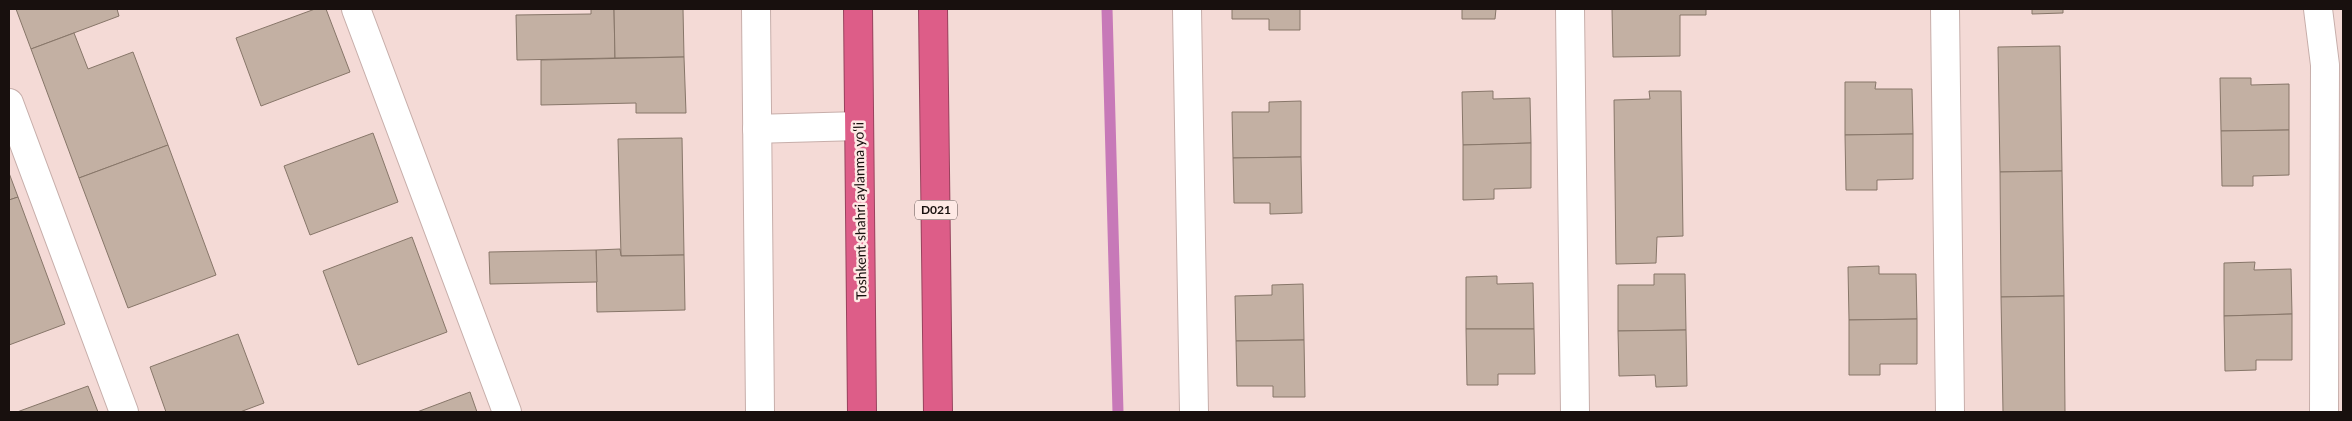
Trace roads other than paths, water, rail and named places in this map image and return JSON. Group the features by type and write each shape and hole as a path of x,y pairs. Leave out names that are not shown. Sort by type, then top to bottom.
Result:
{"highway":[{"name":"Toshkent shahri aylanma yoʻli","path":"858,9 862,412"},
{"name":"D021","path":"933,9 938,412"}],"street":[{"path":"356,9 507,412"},
{"path":"756,9 760,412"},
{"path":"1187,9 1194,412"},
{"path":"1570,9 1575,412"},
{"path":"1945,9 1950,412"},
{"path":"2318,9 2325,64 2324,412"},
{"path":"9,103 124,412"},
{"path":"758,129 859,126"}],"waterway":[{"path":"1107,9 1118,412"}]}
